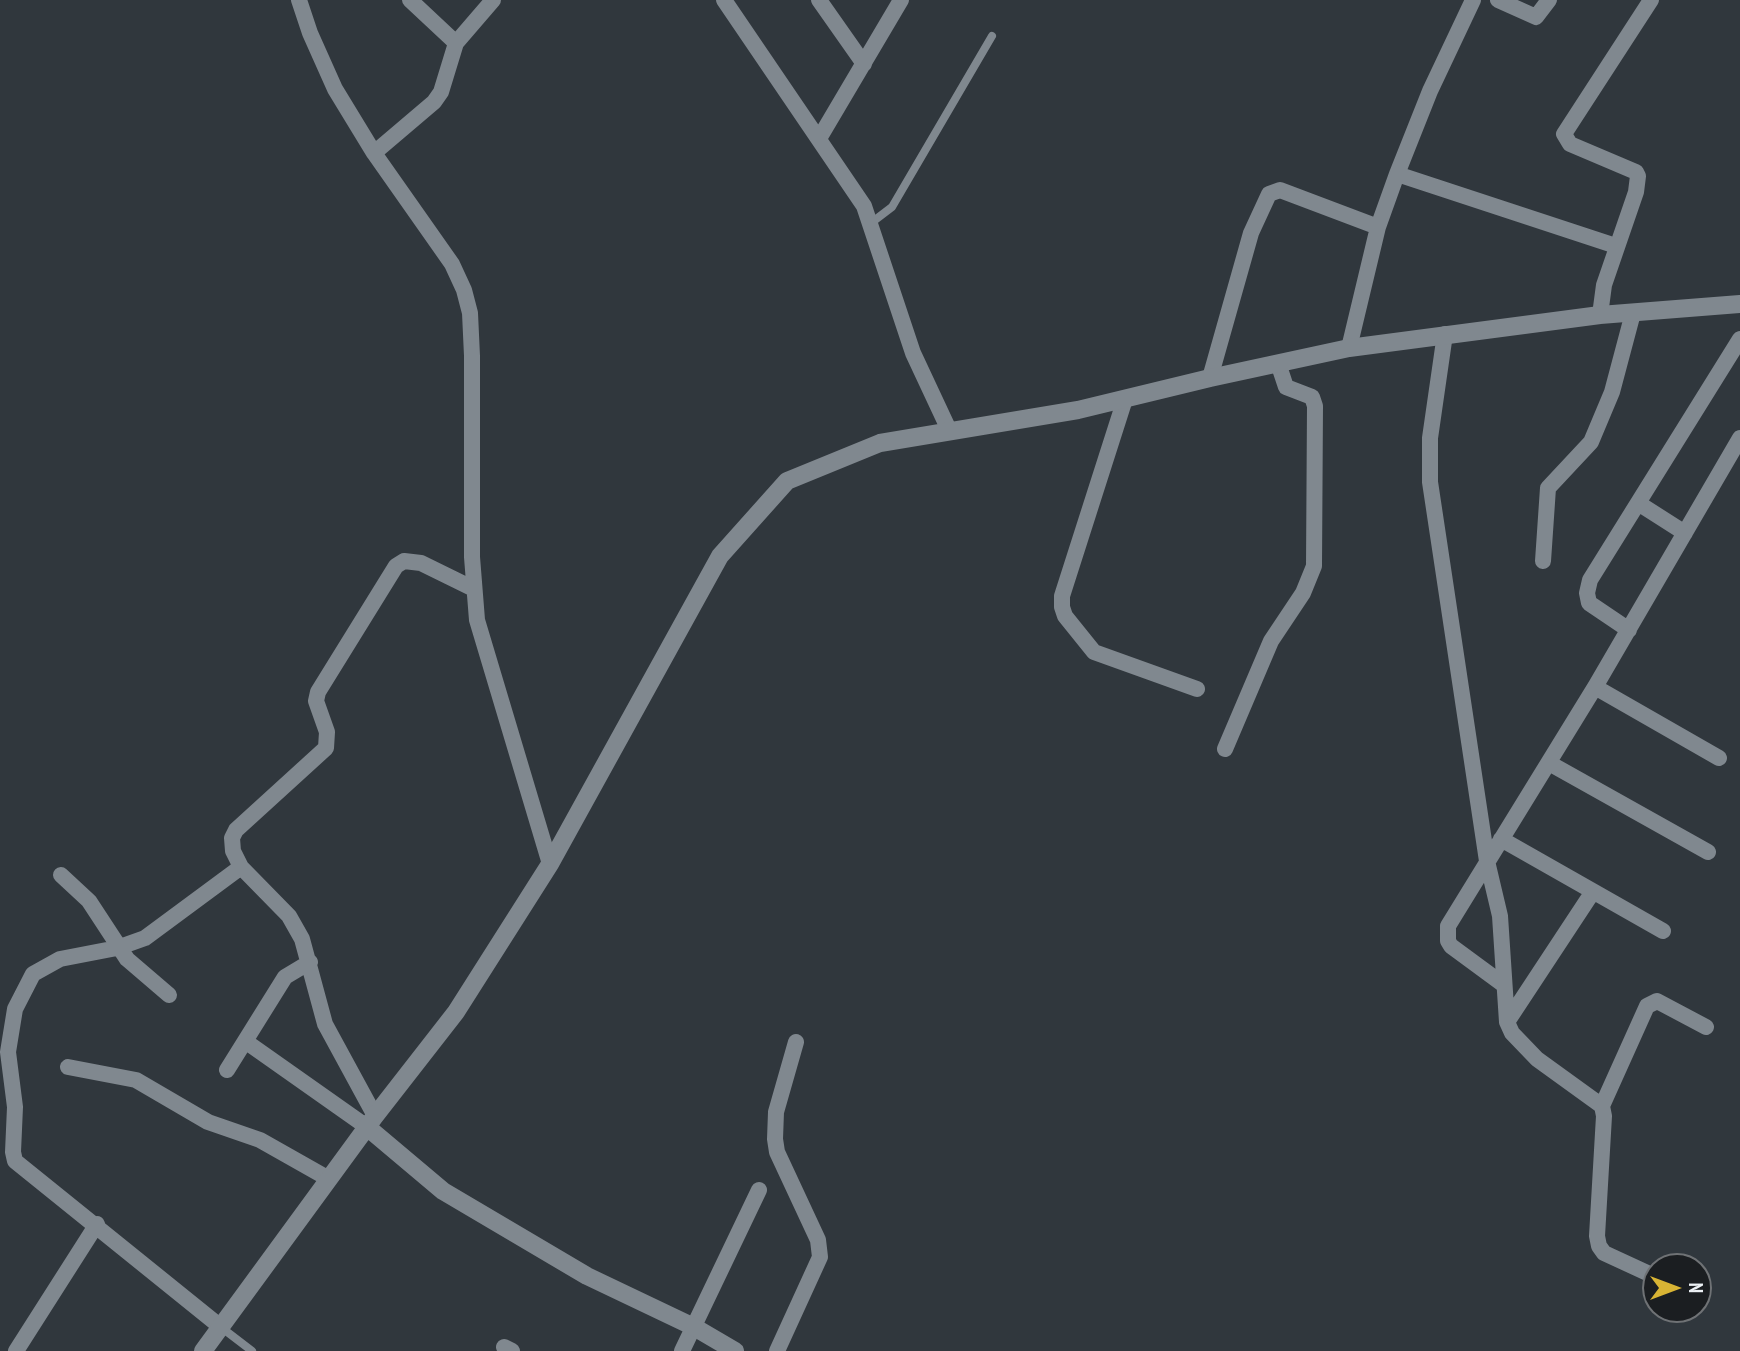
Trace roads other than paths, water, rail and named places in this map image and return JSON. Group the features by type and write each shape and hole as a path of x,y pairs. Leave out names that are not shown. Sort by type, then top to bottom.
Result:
{"street":[{"path":"299,0 310,33 335,89 374,153 452,264 470,313 474,589 477,620 550,864"},
{"path":"410,0 456,43"},
{"path":"374,153 434,102 441,92 456,43 493,0"},
{"path":"724,0 858,194 871,223 913,353 948,430"},
{"path":"819,0 864,64"},
{"path":"820,137 901,0"},
{"path":"1349,348 1378,227 1430,91 1473,0"},
{"path":"1498,0 1536,17 1549,0"},
{"path":"1600,315 1604,285 1639,176 1636,172 1570,144 1564,134 1651,0"},
{"path":"1397,174 1616,246"},
{"path":"1210,378 1251,233 1269,194 1280,190 1378,227"},
{"path":"203,1351 371,1122 456,1013 550,864 720,556 752,517 788,481 880,443 1078,410 1349,348 1600,315 1740,304"},
{"path":"1542,561 1548,488 1591,442 1612,391 1633,313"},
{"path":"1445,334 1430,438 1430,482 1487,861 1500,916 1507,1022 1512,1033 1537,1059 1602,1106"},
{"path":"1629,630 1589,603 1587,593 1590,580 1740,339"},
{"path":"1226,749 1271,640 1303,593 1314,566 1315,406 1312,397 1286,387 1278,363"},
{"path":"1125,399 1062,596 1062,607 1065,617 1094,652 1197,689"},
{"path":"1504,985 1448,941 1448,926 1595,687 1740,438"},
{"path":"1638,503 1685,533"},
{"path":"371,1122 332,1041 319,1007 310,962 302,939 289,916 242,867 232,844 236,830 326,748 327,732 316,701 318,692 396,566 404,561 421,563 474,589"},
{"path":"1595,687 1719,758"},
{"path":"1549,763 1708,852"},
{"path":"1501,839 1663,931"},
{"path":"222,1328 97,1224 22,1170 16,1161 13,1152 15,1107 8,1052 8,1006 25,983 46,965 77,954 117,947 145,938 242,867"},
{"path":"61,875 89,901 117,947 169,995"},
{"path":"1507,1022 1592,893"},
{"path":"227,1070 285,977 310,962"},
{"path":"1642,1271 1604,1253 1599,1246 1597,1236 1604,1116 1602,1106 1647,1006 1657,1002 1706,1027"},
{"path":"245,1041 371,1122 443,1191 587,1276 694,1327 735,1351"},
{"path":"777,1351 820,1257 818,1240 777,1152 775,1139 776,1112 796,1042"},
{"path":"68,1067 136,1080 208,1122 260,1140 329,1179"},
{"path":"682,1351 759,1190"},
{"path":"16,1351 97,1224"}],"lane":[{"path":"871,223 892,207 992,36"},
{"path":"222,1328 252,1351"}]}
